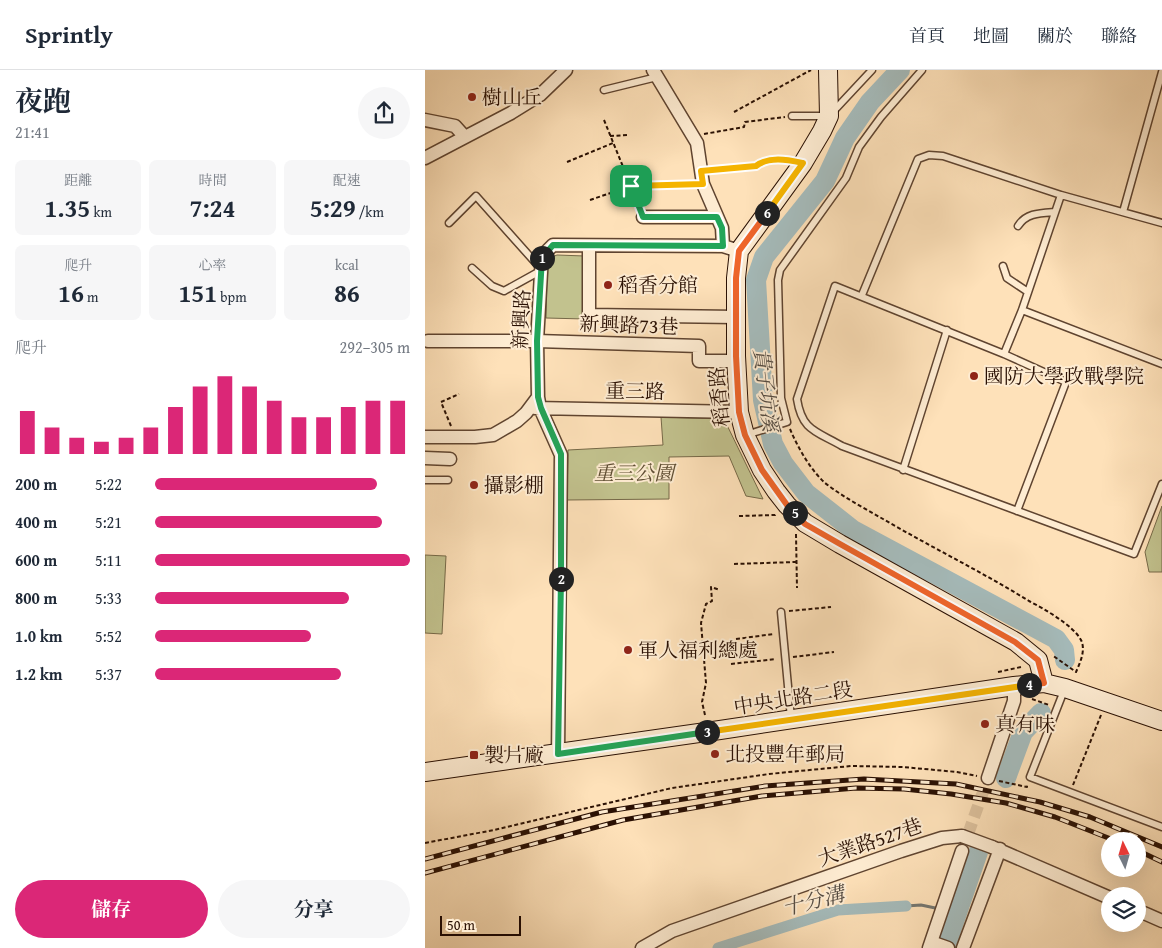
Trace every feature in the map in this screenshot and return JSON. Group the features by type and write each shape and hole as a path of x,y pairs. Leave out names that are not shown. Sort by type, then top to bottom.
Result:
{"street":[{"path":"425,158 511,113 540,95 565,70"},
{"name":"稻香路","path":"830,71 829,116 823,131 803,163 731,249 736,278 736,361 739,412 753,433 762,470 787,505 805,524 1015,642 1038,660 1044,683"},
{"path":"655,74 697,143 703,184 731,249"},
{"path":"425,120 455,126 464,136"},
{"path":"643,217 717,217"},
{"name":"新興路","path":"536,404 537,341 542,256 553,245 731,249"},
{"path":"589,246 589,315 736,317"},
{"path":"428,341 537,341"},
{"name":"新興路73巷","path":"537,341 699,346 699,360 736,361"},
{"path":"425,437 456,438 493,435 517,421 536,404 561,454 558,754"},
{"name":"重三路","path":"536,404 739,412"},
{"path":"425,458 450,459"},
{"name":"中央北路二段","path":"425,772 791,719 1021,692 1044,683 1065,688 1162,721"},
{"path":"989,779 1014,701 1021,692"},
{"name":"大業路527巷","path":"642,948 672,931 942,838 962,836 996,848 1101,894"},
{"path":"963,948 996,848"},
{"path":"948,948 930,945 961,851"},
{"path":"1146,914 1162,920"}],"lane":[{"path":"792,116 829,116 872,70"},
{"path":"753,433 784,423 781,398 778,280 780,270 846,178 859,146 881,116 923,70"},
{"path":"1123,212 1160,90 1162,72"},
{"path":"604,90 655,74"},
{"path":"862,295 918,159 929,155 943,156 1061,194 1162,223"},
{"path":"1004,354 1022,310 1061,194"},
{"path":"449,224 476,196 541,270 503,291 492,286 472,268"},
{"path":"1017,226 1032,214 1055,212"},
{"path":"1003,266 1007,278 1028,292"},
{"path":"1017,511 1066,382 947,330 835,286 797,399 799,412 805,425 842,446 903,470 1134,554 1162,484"},
{"path":"1022,310 1162,364"},
{"path":"903,470 947,330"},
{"path":"425,480 448,480"},
{"path":"781,612 791,719"},
{"path":"1065,688 1030,778 1162,826"}],"path":[{"path":"734,112 811,70"},
{"path":"692,136 744,127 745,122 792,116"},
{"path":"604,120 643,217"},
{"path":"610,136 628,135"},
{"path":"567,162 613,143"},
{"path":"701,171 756,166 762,162 785,160 803,163"},
{"path":"591,200 631,186 703,184"},
{"path":"456,438 441,402 459,394"},
{"path":"784,423 809,462 824,481 840,494 936,550 1011,589 1077,634 1082,642 1082,655 1076,672 1051,654"},
{"path":"739,516 775,515 787,505"},
{"path":"797,588 795,535 805,524"},
{"path":"734,564 796,562"},
{"path":"705,714 701,702 706,683 701,623 706,604 712,601 711,587 720,590"},
{"path":"781,612 831,607"},
{"path":"736,638 783,633"},
{"path":"998,672 1021,667"},
{"path":"1021,692 1051,705"},
{"path":"1070,793 1107,702"},
{"path":"425,843 494,830 673,788 769,774 851,766 903,766 957,772 1027,787 1030,778"}],"green space":[{"path":"557,255 585,256 585,319 546,318 547,266 552,257"},
{"name":"重三公園","path":"661,417 724,419 763,499 746,496 729,456 669,457 669,499 567,500 568,450 663,445"},
{"path":"1162,506 1162,572 1149,572 1145,552"},
{"path":"425,555 446,556 442,634 425,633"}],"waterway":[{"name":"貴子坑溪","path":"900,70 870,102 845,138 825,181 764,257 756,280 763,400 773,444 783,463 806,493 853,530 1056,639 1064,650 1065,660"},
{"name":"貴子坑溪","path":"758,400 762,398"},
{"name":"貴子坑溪","path":"1006,778 1023,732 1041,713"},
{"name":"貴子坑溪","path":"945,948 978,852"},
{"name":"十分溝","path":"906,906 921,905 940,909"},
{"name":"十分溝","path":"718,948 838,910 906,906"},
{"path":"946,910 957,912"}],"tunnel":[{"path":"962,851 988,778"}],"railway":[{"path":"425,859 602,812 765,786 864,779 956,784 1040,802 1090,817 1162,847"},
{"path":"425,873 623,820 762,796 856,788 904,789 1006,803 1055,817 1101,835"},
{"path":"1146,854 1162,862"}],"place":[{"name":"樹山丘","path":"472,97"},
{"name":"稻香分館","path":"608,285"},
{"name":"國防大學政戰學院","path":"974,376"},
{"name":"攝影棚","path":"474,485"},
{"name":"軍人福利總處","path":"628,650"},
{"name":"真有味","path":"985,724"},
{"name":"北投豐年郵局","path":"715,754"},
{"name":"製片廠","path":"474,755"}],"route":[{"path":"785,160 803,163 739,251 736,278 736,356 739,412 745,435 762,470 776,491 805,524 1015,642 1038,660 1044,683 558,754 562,468 561,454 538,397 537,341 542,256 553,245 723,246 722,228 717,217 643,217 631,186 703,184 701,171 756,166 762,162 785,160"}]}
